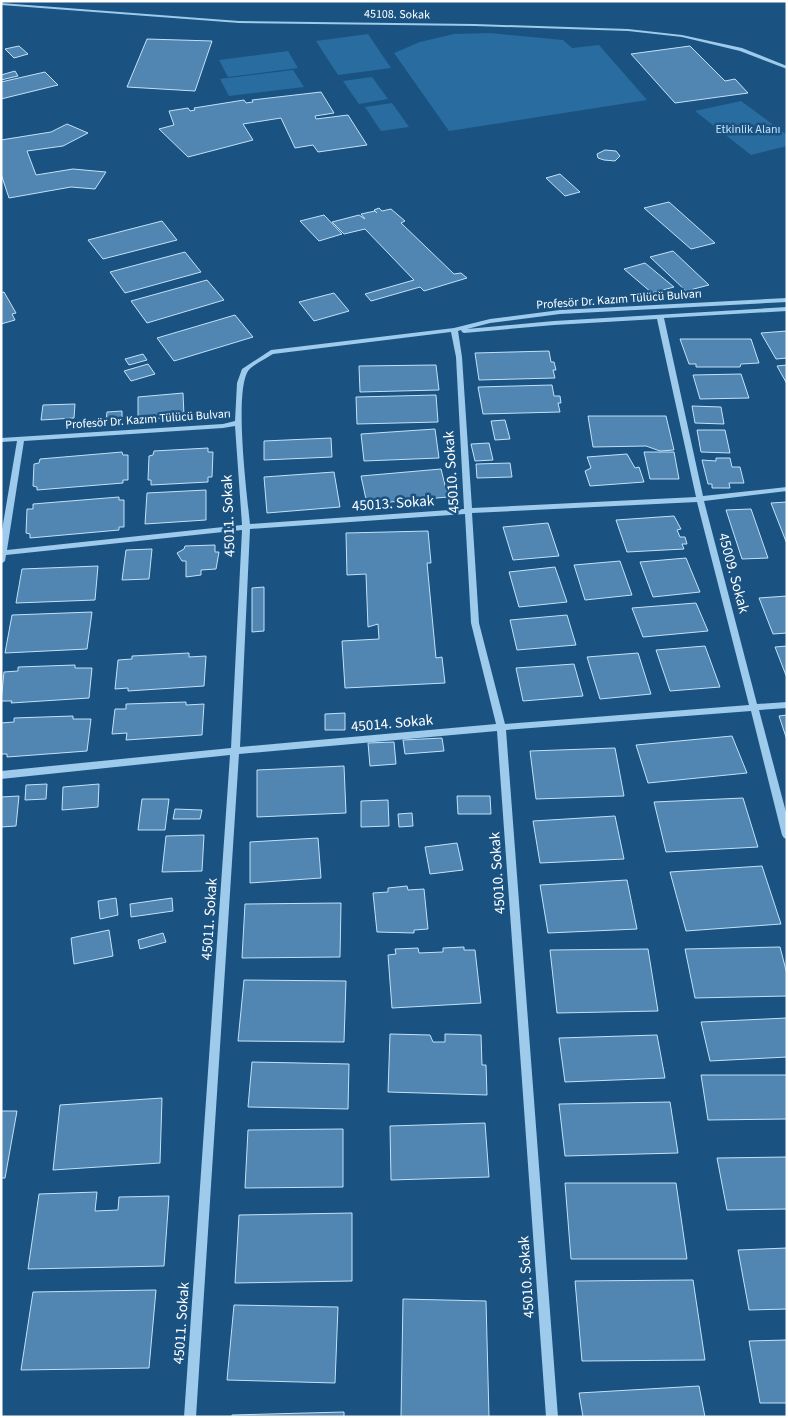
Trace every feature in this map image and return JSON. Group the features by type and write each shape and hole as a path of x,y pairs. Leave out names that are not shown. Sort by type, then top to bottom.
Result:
{"street":[{"name":"45108. Sokak","path":"1,4 239,22 475,25 628,30 682,36 742,50 787,68"},
{"name":"Profesör Dr. Kazım Tülücü Bulvarı","path":"1,440 213,427 238,423 240,383 245,369 271,352 454,330 490,322 560,312 787,300"},
{"name":"Profesör Dr. Kazım Tülücü Bulvarı","path":"454,330 473,332 554,322 787,309"},
{"name":"45009. Sokak","path":"660,317 700,499 787,835"},
{"name":"45010. Sokak","path":"454,330 460,358 475,623 501,727 552,1417"},
{"name":"45011. Sokak","path":"190,1417 235,750 246,527 238,423"},
{"path":"2,556 21,439"},
{"name":"45013. Sokak","path":"2,556 246,527 469,511 700,499 787,489"},
{"name":"45014. Sokak","path":"1,775 235,750 787,705"}],"green space":[{"path":"490,33 563,40 572,48 599,45 647,100 449,131 394,53 420,42 454,34"},
{"path":"368,34 391,68 338,75 316,41"},
{"path":"288,51 298,68 228,77 219,60"},
{"path":"293,70 304,87 229,96 220,79"},
{"path":"372,77 388,99 359,104 343,81"},
{"name":"Etkinlik Alanı","path":"741,101 787,135 787,146 751,155 695,111"},
{"path":"392,103 409,127 381,131 365,107"}],"building":[{"path":"147,39 212,41 195,91 127,87"},
{"path":"19,46 28,54 14,58 5,49"},
{"path":"690,46 725,81 735,79 748,93 675,103 631,54"},
{"path":"15,71 18,76 1,80 1,75"},
{"path":"45,72 58,85 1,99 1,82"},
{"path":"321,92 334,113 315,116 316,119 348,115 367,145 318,152 313,145 295,148 281,118 243,124 253,140 188,157 159,129 174,125 169,111 188,108 190,111 195,110 194,108 244,100 246,103 253,102 252,100"},
{"path":"67,124 88,133 63,146 27,151 36,175 73,169 106,172 95,189 71,187 9,198 1,174 1,140 51,132"},
{"path":"605,150 616,151 620,156 615,161 598,158 597,154"},
{"path":"560,174 580,192 565,196 546,178"},
{"path":"669,202 715,243 691,249 644,208"},
{"path":"379,208 382,211 391,209 405,221 401,223 454,274 461,273 467,278 424,291 420,287 371,301 365,294 414,280 365,229 344,234 332,222 359,215 365,219 361,214"},
{"path":"324,215 342,234 319,241 300,221"},
{"path":"162,221 177,240 103,259 88,240"},
{"path":"673,251 709,285 686,291 650,257"},
{"path":"185,252 201,272 125,293 110,272"},
{"path":"645,263 674,287 652,293 624,269"},
{"path":"207,280 224,300 147,323 131,301"},
{"path":"4,292 16,313 12,314 15,320 1,324 1,293"},
{"path":"334,293 349,311 314,321 299,302"},
{"path":"235,315 253,337 174,361 157,338"},
{"path":"787,331 787,358 776,359 761,333"},
{"path":"680,339 751,339 759,363 741,364 740,367 696,367 696,364 689,364"},
{"path":"549,351 551,362 554,362 556,370 553,370 555,378 479,380 475,353"},
{"path":"143,354 147,360 129,365 125,359"},
{"path":"148,364 155,374 131,381 124,371"},
{"path":"436,365 439,390 360,392 359,366"},
{"path":"787,365 787,384 777,366"},
{"path":"741,374 749,398 700,399 693,375"},
{"path":"552,385 554,396 560,396 561,403 558,403 560,412 483,414 478,387"},
{"path":"183,393 184,416 138,420 138,397"},
{"path":"436,395 438,422 357,424 356,397"},
{"path":"75,404 74,418 41,420 43,405"},
{"path":"692,406 721,407 724,424 695,423"},
{"path":"122,411 122,419 106,420 107,412"},
{"path":"588,416 666,416 674,450 660,451 646,446 593,447"},
{"path":"505,420 510,439 495,440 491,421"},
{"path":"435,429 439,458 364,461 361,434"},
{"path":"697,430 725,430 730,453 701,452"},
{"path":"331,438 332,457 264,460 264,441"},
{"path":"489,443 493,460 475,461 471,444"},
{"path":"208,448 208,452 213,452 212,477 208,477 208,482 151,485 151,480 148,480 149,456 153,455 154,451"},
{"path":"122,452 123,455 128,455 128,480 123,480 123,483 37,490 37,487 33,486 34,464 39,463 40,459"},
{"path":"644,452 674,452 679,479 650,479"},
{"path":"627,454 635,468 639,467 644,482 590,486 585,471 591,468 587,457"},
{"path":"716,458 730,458 732,467 740,467 744,483 729,483 730,488 712,488 712,484 708,484 702,460 716,461"},
{"path":"510,463 512,477 477,478 476,464"},
{"path":"441,469 448,497 367,504 361,476"},
{"path":"334,472 340,507 267,513 264,477"},
{"path":"206,490 206,520 145,524 147,493"},
{"path":"119,497 119,500 124,500 124,527 119,527 119,530 30,538 30,534 26,533 27,509 33,509 33,504"},
{"path":"787,502 787,544 771,503"},
{"path":"751,509 768,558 742,559 726,510"},
{"path":"674,516 681,529 677,530 680,537 685,537 687,544 682,544 684,549 627,552 616,520"},
{"path":"548,523 559,556 513,560 503,527"},
{"path":"428,531 431,563 427,563 436,658 442,657 445,683 345,688 342,641 379,639 378,624 368,627 366,574 347,575 346,533"},
{"path":"215,545 215,552 219,552 216,569 201,570 201,575 186,577 186,561 182,561 177,553 184,549 185,546"},
{"path":"152,549 149,579 122,580 126,550"},
{"path":"686,558 700,592 653,597 640,562"},
{"path":"620,561 632,595 585,600 574,565"},
{"path":"98,566 95,600 16,603 22,569"},
{"path":"555,567 567,602 519,607 509,572"},
{"path":"264,587 264,631 252,632 252,588"},
{"path":"787,596 787,633 773,634 759,598"},
{"path":"696,603 708,631 643,637 632,608"},
{"path":"92,612 87,649 5,653 12,615"},
{"path":"567,615 576,645 517,650 510,620"},
{"path":"705,646 720,687 670,691 656,650"},
{"path":"787,646 787,678 775,647"},
{"path":"189,653 189,657 206,656 204,686 128,691 128,688 115,689 118,660 132,659 132,656"},
{"path":"638,653 651,694 600,699 587,657"},
{"path":"574,664 583,696 523,701 516,668"},
{"path":"75,665 75,668 92,668 89,698 11,703 12,701 1,701 4,672 18,671 18,667"},
{"path":"186,702 186,705 204,704 202,735 126,740 127,733 112,734 115,709 126,709 126,704"},
{"path":"345,713 345,730 325,730 325,714"},
{"path":"787,715 787,740 779,716"},
{"path":"73,716 73,719 91,719 87,751 7,757 7,754 1,754 1,723 14,722 14,718"},
{"path":"732,736 747,773 648,783 636,745"},
{"path":"442,738 444,751 405,754 403,740"},
{"path":"394,742 396,764 370,766 368,743"},
{"path":"615,748 624,796 536,799 530,751"},
{"path":"344,766 346,813 257,817 257,770"},
{"path":"47,784 46,799 25,800 26,785"},
{"path":"99,784 98,807 62,810 63,787"},
{"path":"19,796 16,826 1,827 1,797"},
{"path":"457,796 490,796 491,814 458,814"},
{"path":"743,798 758,847 666,852 654,802"},
{"path":"142,799 169,799 165,830 138,830"},
{"path":"388,800 389,826 361,827 361,801"},
{"path":"175,809 202,810 200,819 173,819"},
{"path":"412,813 413,826 399,827 398,814"},
{"path":"615,816 624,859 540,863 533,821"},
{"path":"204,835 202,871 162,872 166,836"},
{"path":"318,838 321,878 250,883 250,842"},
{"path":"457,843 463,870 430,874 425,847"},
{"path":"762,866 781,924 686,931 670,872"},
{"path":"627,880 637,929 548,933 540,885"},
{"path":"407,886 408,890 424,889 428,929 414,930 414,933 377,932 373,893 388,892 388,888"},
{"path":"116,898 118,915 100,919 98,901"},
{"path":"172,898 173,911 131,917 130,904"},
{"path":"341,903 340,957 242,958 245,904"},
{"path":"109,930 113,956 74,964 71,938"},
{"path":"163,933 166,942 140,949 138,940"},
{"path":"464,947 464,950 475,950 481,1003 392,1008 388,955 396,954 395,949 418,948 419,953 443,952 443,948"},
{"path":"780,947 787,974 787,996 695,998 685,949"},
{"path":"648,949 658,1011 557,1013 550,950"},
{"path":"244,980 346,981 344,1042 238,1041"},
{"path":"787,1018 787,1057 710,1061 701,1022"},
{"path":"390,1034 430,1035 433,1042 445,1042 445,1034 481,1035 482,1065 486,1065 487,1095 388,1092"},
{"path":"657,1035 665,1078 565,1082 559,1038"},
{"path":"252,1062 349,1064 348,1109 248,1107"},
{"path":"701,1075 787,1075 787,1119 708,1120"},
{"path":"162,1098 160,1163 53,1170 60,1105"},
{"path":"670,1102 678,1153 565,1156 559,1104"},
{"path":"1,1111 17,1111 5,1178 1,1178"},
{"path":"485,1123 489,1177 391,1180 390,1126"},
{"path":"343,1129 343,1187 245,1188 248,1130"},
{"path":"787,1157 787,1209 727,1210 717,1158"},
{"path":"565,1183 676,1183 687,1259 571,1259"},
{"path":"97,1192 95,1211 118,1210 119,1197 169,1196 164,1266 28,1269 39,1194"},
{"path":"352,1213 352,1281 235,1283 239,1215"},
{"path":"787,1248 787,1309 749,1310 738,1250"},
{"path":"693,1280 705,1360 582,1361 575,1281"},
{"path":"156,1290 149,1368 21,1370 33,1292"},
{"path":"403,1299 486,1301 489,1417 401,1417"},
{"path":"234,1305 338,1307 335,1383 227,1380"},
{"path":"787,1340 787,1403 760,1403 749,1341"},
{"path":"699,1386 705,1417 583,1417 579,1393"},
{"path":"344,1412 344,1417 232,1417 232,1415"}]}
